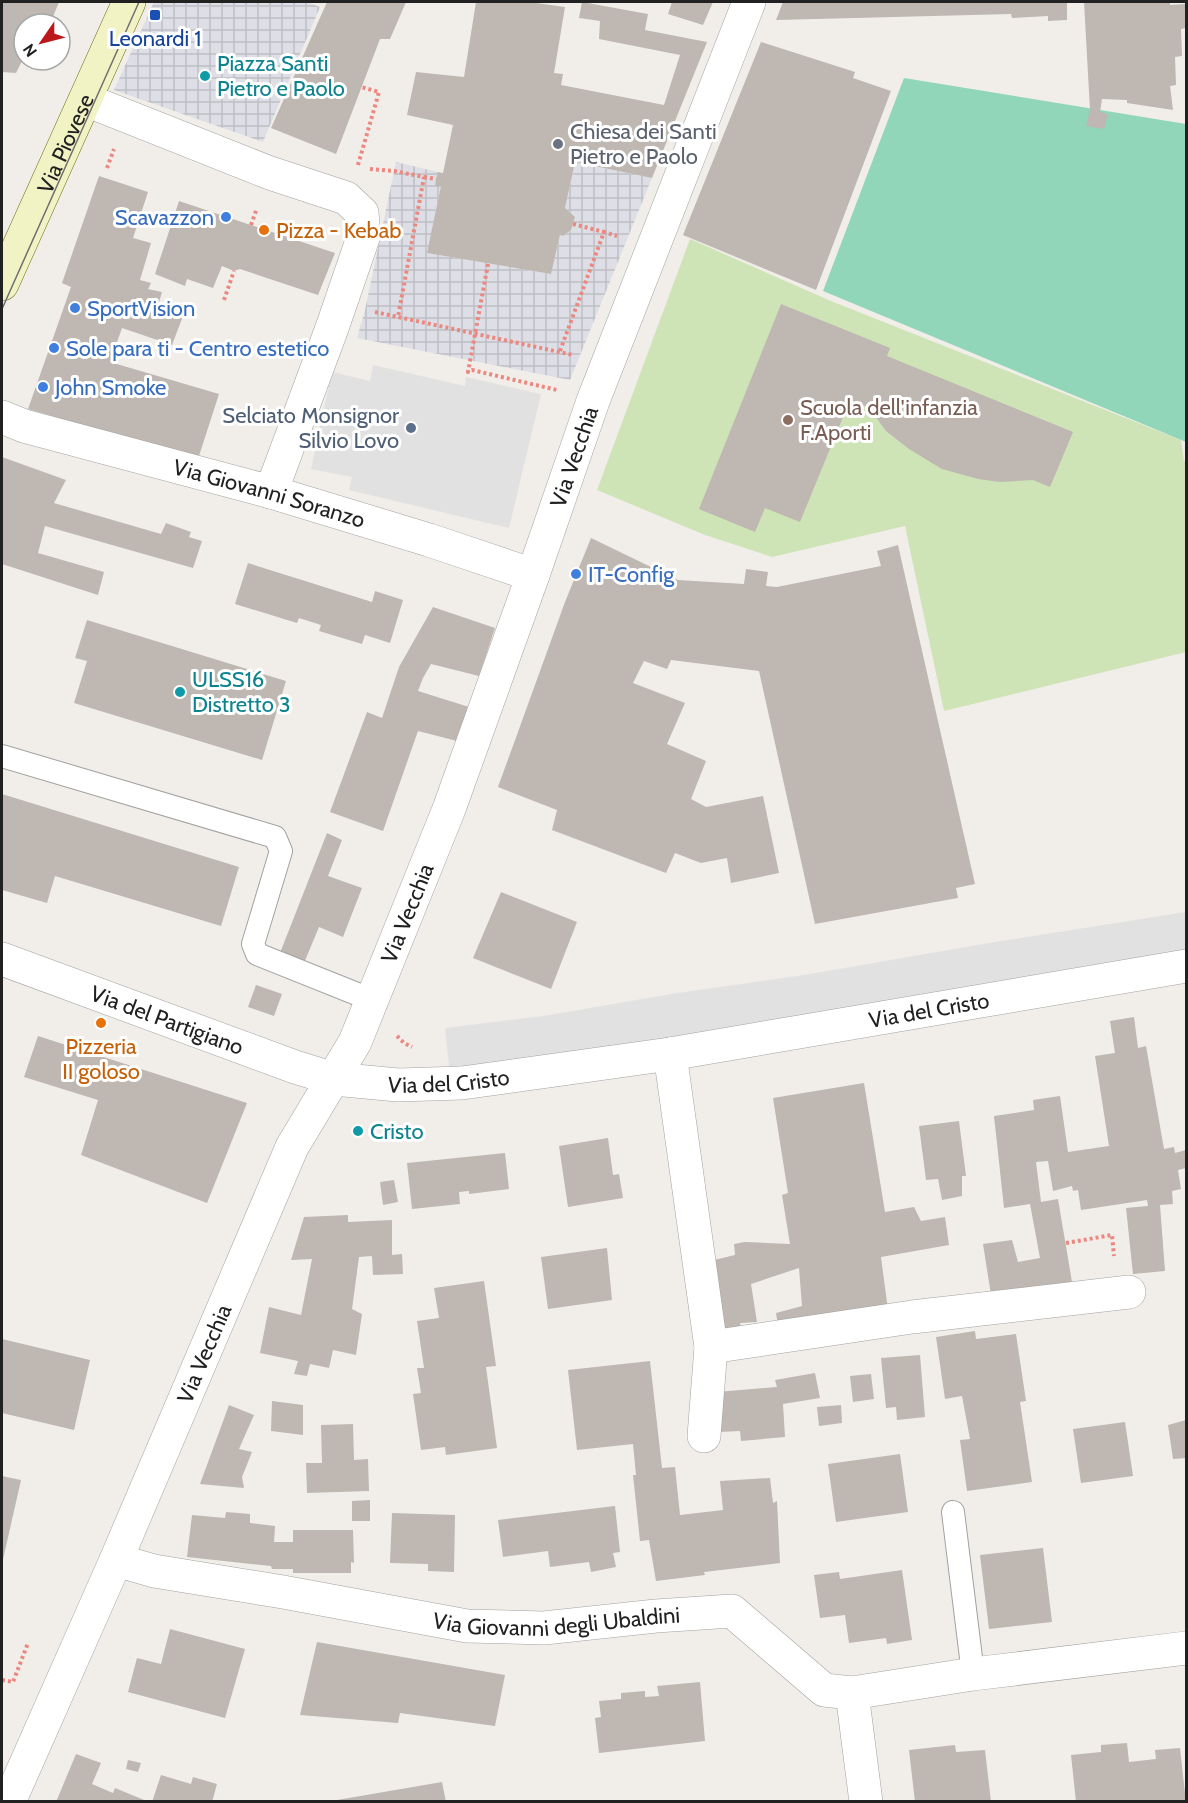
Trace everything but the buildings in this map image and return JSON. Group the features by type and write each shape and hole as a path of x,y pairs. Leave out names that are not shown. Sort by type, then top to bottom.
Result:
{"main road":[{"name":"Via Piovese","path":"2,284 129,2"}],"street":[{"name":"Via Vecchia","path":"9,1802 116,1560 292,1147 356,1042 449,809 584,429 749,2"},
{"path":"86,100 270,173 346,198 362,213 364,236 271,492"},
{"name":"Via Giovanni Soranzo","path":"2,417 24,426 271,492 429,540 533,575"},
{"name":"Via del Partigiano","path":"2,958 240,1048 333,1079"},
{"name":"Via del Cristo","path":"333,1079 398,1085 462,1083 670,1054 1186,966"},
{"path":"670,1054 711,1347 704,1436"},
{"path":"711,1347 912,1317 1124,1292"},
{"name":"Via Giovanni degli Ubaldini","path":"116,1560 154,1571 467,1626 544,1628 656,1616 732,1611 824,1690 852,1693 974,1674 1186,1648"},
{"path":"852,1693 866,1802"}],"lane":[{"path":"2,756 275,837 281,851 253,944 257,954 372,1000"},
{"path":"953,1512 974,1674"}],"path":[{"path":"361,87 379,92 357,168 394,171 436,179"},
{"path":"398,317 424,177"},
{"path":"573,224 626,239"},
{"path":"560,351 604,232"},
{"path":"488,264 468,372 472,370 564,392"},
{"path":"224,300 234,271"},
{"path":"365,310 578,356"},
{"path":"1066,1243 1112,1235 1124,1292"},
{"path":"2,1680 13,1682 28,1643"}],"green space":[{"path":"904,78 1186,124 1186,442 823,291"},
{"path":"690,239 831,301 1181,440 1184,461 1186,460 1186,652 944,711 905,526 772,557 705,535 597,490"}],"shaded area":[{"name":"Piazza Santi Pietro e Paolo","path":"154,2 307,2 320,7 263,142 114,90"},
{"path":"396,162 438,172 435,185 441,186 428,253 551,274 560,235 563,236 571,230 575,217 565,208 575,162 652,178 570,380 357,338"},
{"name":"Selciato Monsignor Silvio Lovo","path":"373,365 465,386 466,377 541,394 509,528 349,490 352,477 311,469 332,372 370,381"},
{"path":"1186,912 1186,966 451,1083 445,1028 544,1016"}],"tram line":[{"path":"2,309 139,2"}],"place":[{"name":"Leonardi 1","path":"155,15"},
{"name":"Piazza Santi Pietro e Paolo","path":"205,76"},
{"name":"Chiesa dei Santi Pietro e Paolo","path":"558,144"},
{"name":"Scavazzon","path":"226,217"},
{"name":"Pizza - Kebab","path":"264,230"},
{"name":"SportVision","path":"75,308"},
{"name":"Sole para ti - Centro estetico","path":"54,348"},
{"name":"John Smoke","path":"43,387"},
{"name":"Scuola dell'infanzia F.Aporti","path":"788,420"},
{"name":"Selciato Monsignor Silvio Lovo","path":"411,428"},
{"name":"IT-Config","path":"576,574"},
{"name":"ULSS16 Distretto 3","path":"180,692"},
{"name":"Pizzeria II goloso","path":"101,1023"},
{"name":"Cristo","path":"358,1131"}]}
